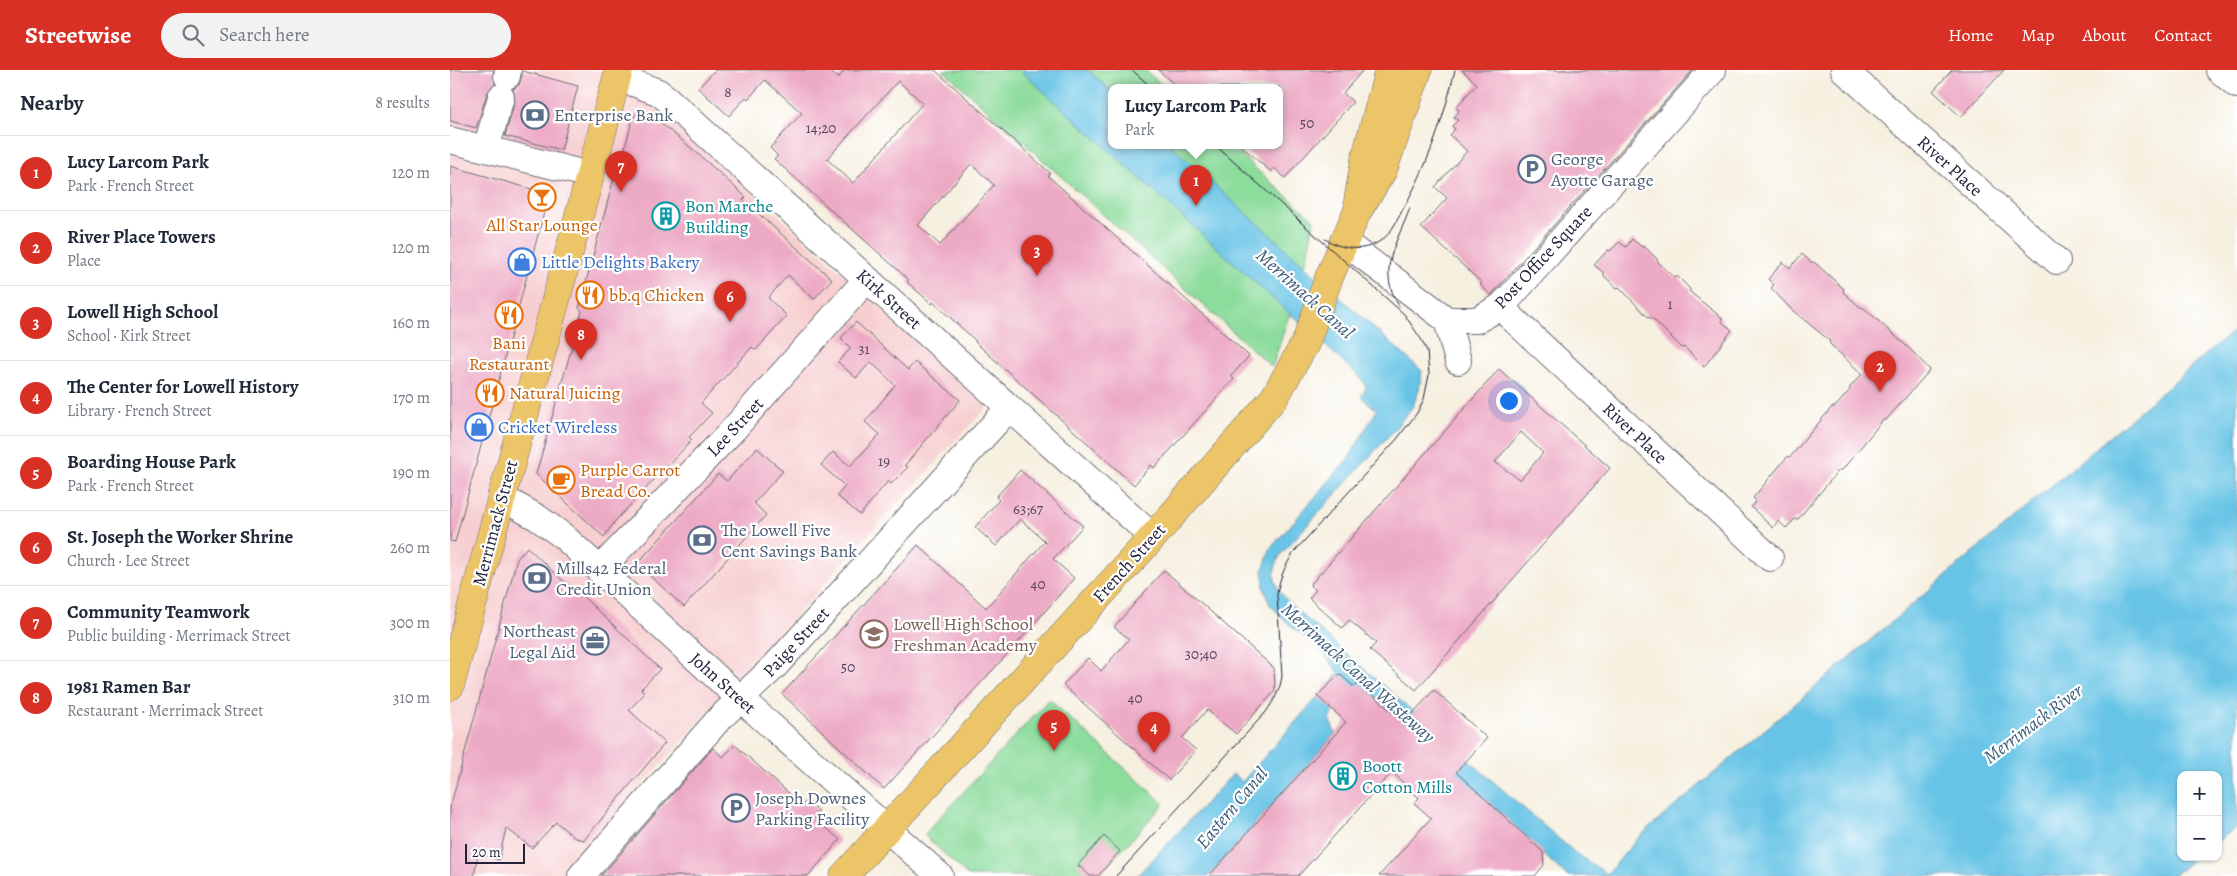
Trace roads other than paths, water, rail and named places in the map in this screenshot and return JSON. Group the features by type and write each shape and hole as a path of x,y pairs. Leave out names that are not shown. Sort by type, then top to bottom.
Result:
{"main road":[{"path":"1357,212 1365,160 1389,70"},
{"path":"1357,212 1383,170 1418,70"},
{"name":"Merrimack Street","path":"450,686 618,74"},
{"name":"French Street","path":"844,876 1153,537 1274,398 1306,342 1343,241 1357,212"}],"street":[{"name":"Post Office Square","path":"1447,320 1477,320 1500,307 1713,70"},
{"name":"River Place","path":"1844,70 2057,261"},
{"path":"2219,70 2237,85"},
{"name":"Kirk Street","path":"618,74 658,92 666,98 1153,537"},
{"path":"486,149 505,81"},
{"path":"450,140 590,175"},
{"path":"1343,241 1447,320 1458,361"},
{"name":"Lee Street","path":"599,570 737,425 867,279"},
{"name":"River Place","path":"1500,307 1770,558"},
{"name":"Paige Street","path":"581,876 719,719 775,666 1009,408"},
{"name":"John Street","path":"501,497 538,518 563,536 740,699 940,876"}],"water":[{"path":"1020,70 1088,70 1108,88 1108,149 1174,149 1422,371 1419,390 1413,406 1395,429 1281,554 1276,564 1275,580 1282,594 1300,613 1574,852 1607,874 1640,836 2237,328 2237,827 2222,838 2222,771 2177,771 2177,861 2192,861 2172,876 1567,876 1356,687 1345,689 1330,719 1335,734 1209,876 1137,876 1233,774 1242,782 1339,673 1318,647 1291,626 1270,605 1264,589 1263,571 1270,549 1348,459 1377,410 1361,397 1366,388 1361,378"}],"tram line":[{"path":"1132,70 1148,84"},
{"path":"1325,239 1339,246 1361,248 1376,243 1389,233 1420,177 1427,160 1440,125 1455,70"},
{"path":"1219,149 1301,222"},
{"path":"1399,306 1392,293 1389,268 1395,245 1410,208"},
{"path":"1116,876 1269,708 1278,691 1282,676 1277,595 1285,568 1294,552 1397,439 1417,413 1424,399 1429,375 1427,351 1404,314 1296,218"}],"place":[{"name":"Enterprise Bank","path":"535,115"},
{"name":"George Ayotte Garage","path":"1532,169"},
{"name":"Community Teamwork","path":"621,192"},
{"name":"All Star Lounge","path":"542,197"},
{"name":"Lucy Larcom Park","path":"1196,206"},
{"name":"Bon Marche Building","path":"666,216"},
{"name":"Little Delights Bakery","path":"522,262"},
{"name":"Lowell High School","path":"1037,276"},
{"name":"bb.q Chicken","path":"590,295"},
{"name":"Bani Restaurant","path":"509,315"},
{"name":"St. Joseph the Worker Shrine","path":"730,322"},
{"name":"1981 Ramen Bar","path":"581,360"},
{"name":"River Place Towers","path":"1880,392"},
{"name":"Natural Juicing","path":"490,393"},
{"name":"Cricket Wireless","path":"479,427"},
{"name":"Purple Carrot Bread Co.","path":"561,480"},
{"name":"The Lowell Five Cent Savings Bank","path":"702,540"},
{"name":"Mills42 Federal Credit Union","path":"537,578"},
{"name":"Lowell High School Freshman Academy","path":"874,634"},
{"name":"Northeast Legal Aid","path":"595,641"},
{"name":"Boarding House Park","path":"1054,751"},
{"name":"The Center for Lowell History","path":"1154,753"},
{"name":"Boott Cotton Mills","path":"1343,776"},
{"name":"Joseph Downes Parking Facility","path":"736,808"}],"water label":[{"name":"Merrimack Canal","path":"1305,294"},
{"name":"Merrimack Canal Wasteway","path":"1358,673"},
{"name":"Merrimack River","path":"2033,724"},
{"name":"Eastern Canal","path":"1232,808"}]}
